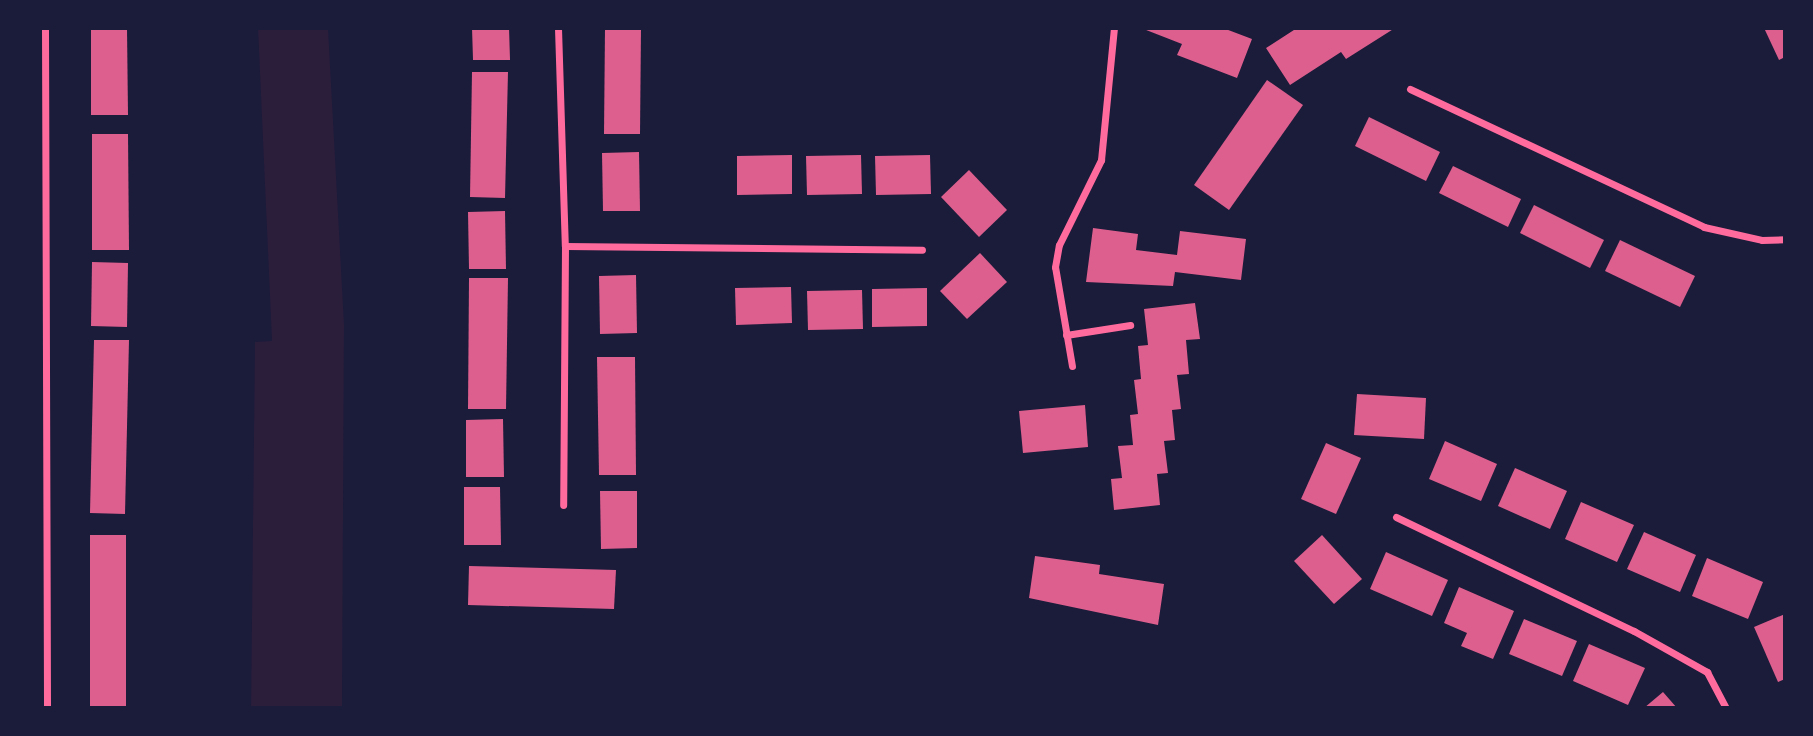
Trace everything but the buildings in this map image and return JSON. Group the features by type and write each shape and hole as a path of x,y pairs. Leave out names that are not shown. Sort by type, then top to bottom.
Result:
{"street":[{"path":"45,28 47,708"},
{"path":"558,28 565,246 563,505"},
{"path":"1072,366 1055,267 1059,245 1101,160 1114,28"},
{"path":"1410,89 1704,227 1762,240 1785,239"},
{"path":"565,246 922,250"},
{"path":"1066,335 1130,324"},
{"path":"1396,517 1634,631 1707,672 1726,708"}],"shaded area":[{"path":"258,28 328,28 344,324 342,708 251,708 255,342 272,341"}]}
